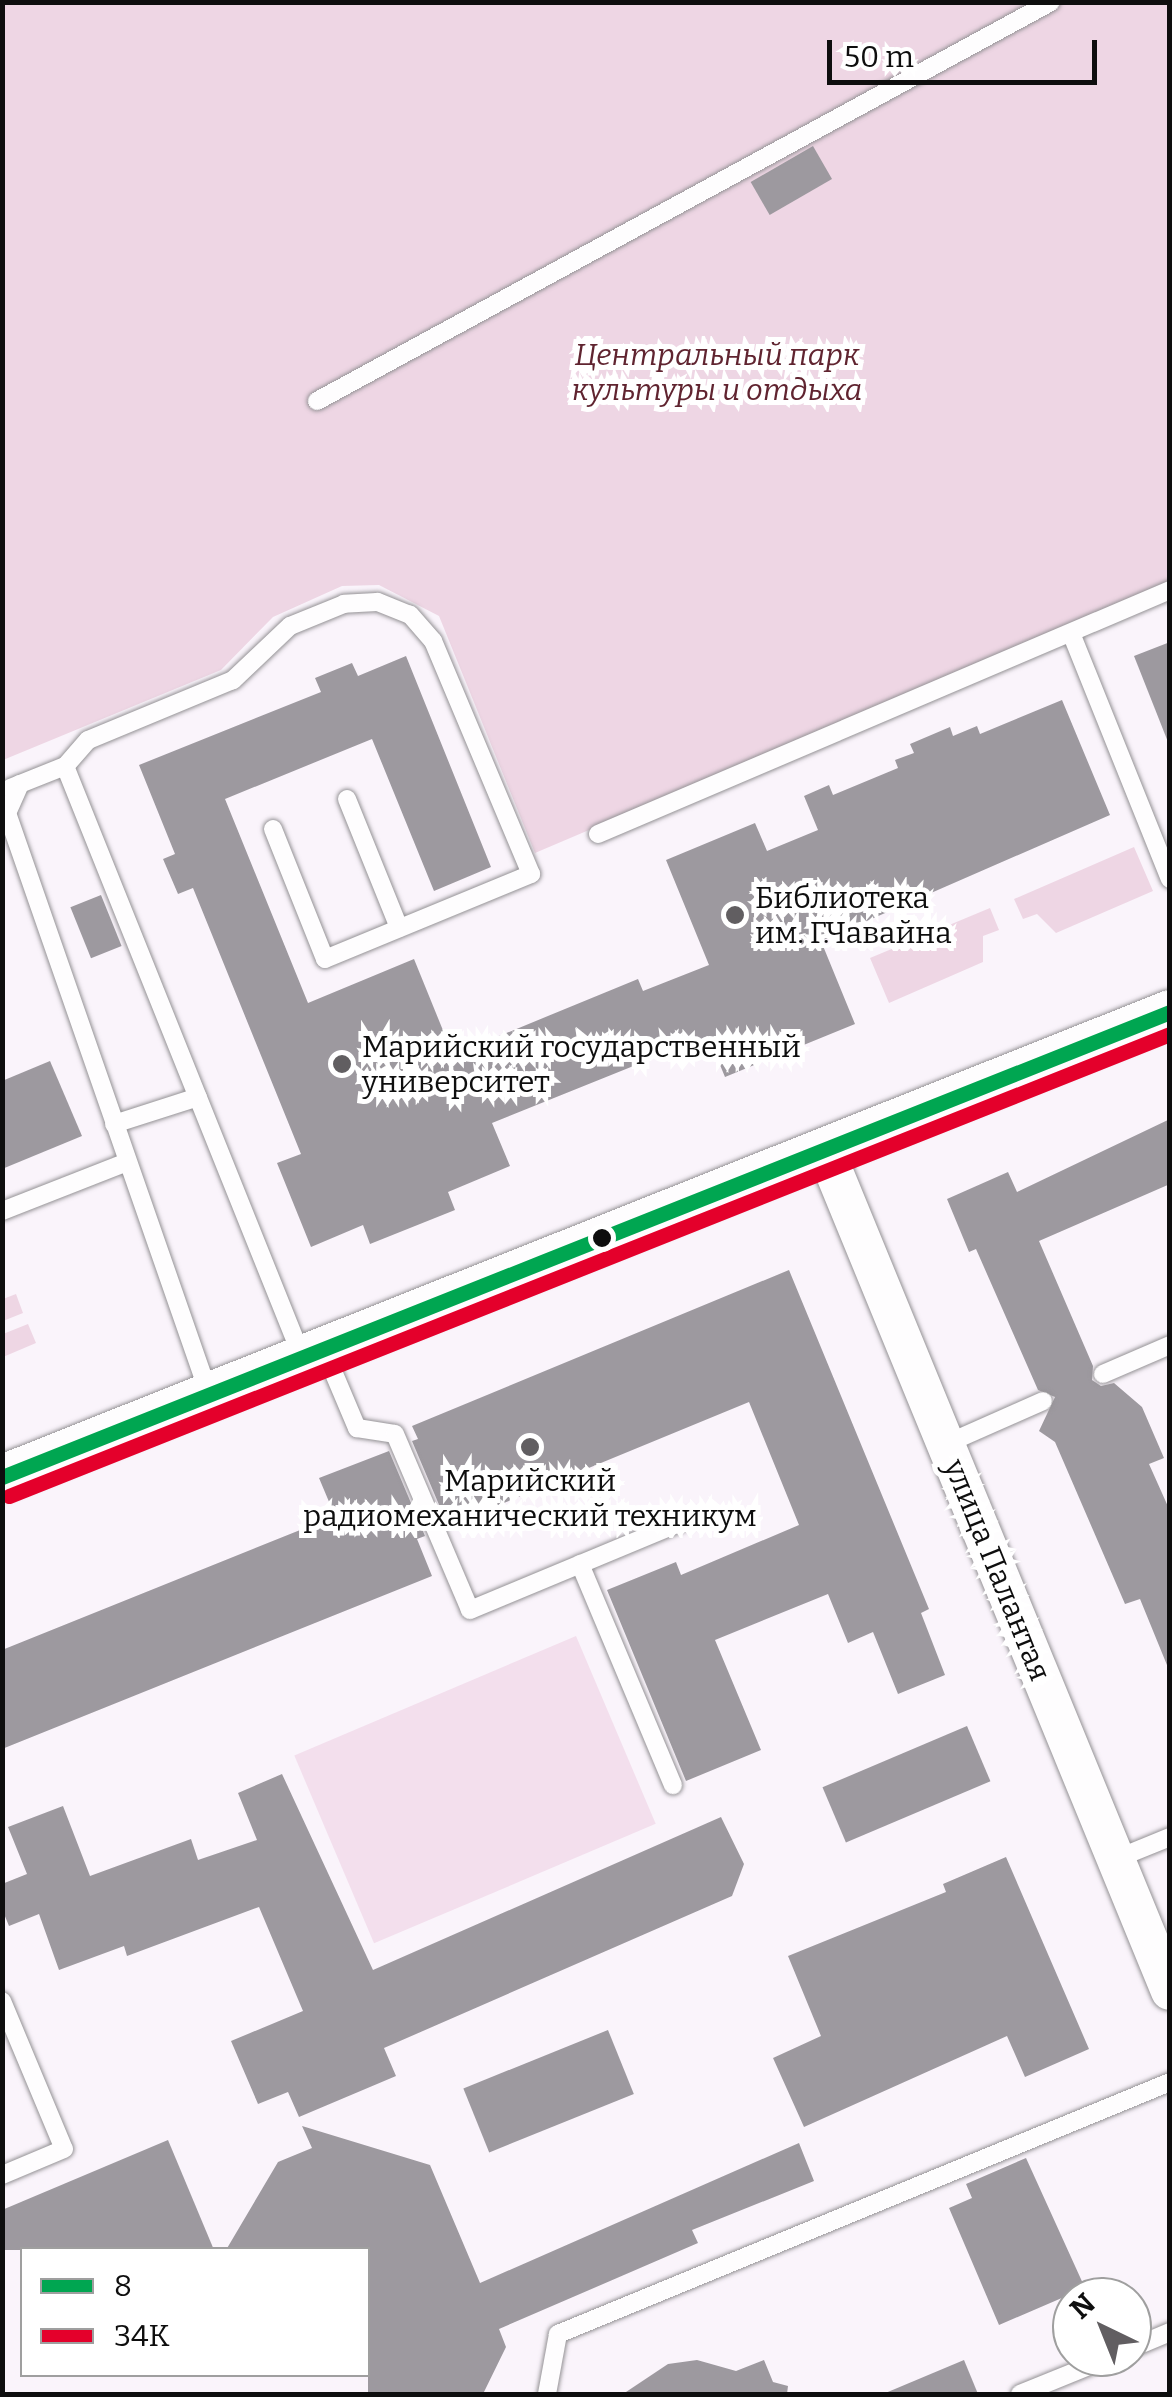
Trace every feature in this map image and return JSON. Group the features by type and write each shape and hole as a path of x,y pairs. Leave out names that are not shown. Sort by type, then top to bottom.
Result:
{"street":[{"path":"2,1477 1170,1012"},
{"name":"улица Палантая","path":"825,1150 1170,1991"}],"lane":[{"path":"317,400 1051,2"},
{"path":"598,834 1170,590"},
{"path":"210,1394 7,813 11,788 65,766 88,740 233,680 290,626 344,604 376,602 410,615 433,640 531,874 324,959 273,829"},
{"path":"1070,633 1170,879"},
{"path":"65,766 198,1097 313,1354 357,1428 395,1434 470,1610 691,1518"},
{"path":"347,799 399,928"},
{"path":"114,1124 198,1097"},
{"path":"2,1211 128,1162"},
{"path":"1103,1374 1170,1345"},
{"path":"946,1444 1043,1401"},
{"path":"580,1564 672,1785"},
{"path":"1116,1859 1170,1836"},
{"path":"2,2001 64,2148 2,2175"},
{"path":"547,2394 558,2334 1170,2082"},
{"path":"1020,2394 1061,2377"}],"green space":[{"name":"Центральный парк культуры и отдыха","path":"3,3 1169,3 1169,583 535,853 439,616 379,585 342,586 273,617 221,670 3,760"},
{"path":"1134,847 1153,891 1056,933 1037,914 1023,919 1014,899"},
{"path":"990,908 999,930 983,936 983,962 889,1003 870,958"},
{"path":"16,1294 23,1313 3,1321 3,1299"},
{"path":"28,1324 36,1343 3,1357 3,1334"}],"shaded area":[{"path":"576,1636 656,1824 374,1943 294,1756"}],"building":[{"path":"813,146 832,179 770,215 751,182"},
{"path":"1170,642 1170,741 1168,742 1134,656"},
{"path":"406,656 491,867 434,891 372,739 225,799 308,1003 414,959 453,1055 638,979 643,991 709,965 666,860 755,823 767,851 818,830 804,796 829,785 833,795 898,768 895,760 914,753 910,744 950,727 953,736 977,726 980,734 1062,700 1110,815 821,941 855,1024 725,1077 708,1036 492,1123 510,1166 448,1192 455,1210 370,1244 363,1225 311,1247 277,1163 301,1154 193,888 178,894 163,859 175,854 139,765 321,692 315,678 352,663 358,676"},
{"path":"101,895 122,946 91,958 70,907"},
{"path":"50,1061 82,1136 2,1169 2,1081"},
{"path":"1170,1119 1170,1184 1039,1241 1093,1366 1092,1380 1101,1386 1114,1383 1142,1407 1164,1458 1149,1464 1170,1511 1169,1670 1140,1599 1125,1604 1055,1442 1039,1431 1055,1397 1038,1390 976,1249 969,1252 947,1199 1008,1172 1017,1192"},
{"name":"Марийский радиомеханический техникум","path":"789,1270 929,1609 921,1613 945,1675 898,1694 873,1632 848,1643 828,1594 715,1640 761,1750 686,1781 607,1590 676,1562 681,1575 799,1525 749,1402 448,1526 412,1441 418,1439 412,1426"},
{"name":"Марийский радиомеханический техникум","path":"389,1451 425,1536 417,1539 432,1576 2,1749 2,1650 335,1516 319,1478"},
{"path":"967,1726 990,1781 846,1843 822,1787"},
{"path":"282,1774 373,1970 721,1817 744,1864 732,1896 384,2048 396,2076 299,2117 288,2092 258,2104 231,2041 303,2011 259,1907 127,1956 124,1946 59,1970 39,1914 9,1926 2,1909 2,1884 27,1874 8,1827 63,1806 90,1876 191,1839 198,1860 257,1840 238,1793"},
{"path":"1006,1857 1089,2049 1025,2077 1007,2036 804,2127 773,2058 821,2036 788,1956 946,1892 943,1884"},
{"path":"608,2030 634,2094 489,2152 463,2088"},
{"path":"302,2126 430,2165 480,2283 799,2143 814,2181 692,2230 698,2243 499,2329 506,2347 483,2394 368,2394 370,2247 228,2247 278,2162 312,2148"},
{"path":"168,2140 213,2247 2,2250 2,2210"},
{"path":"1026,2158 1080,2277 1052,2277 1052,2302 999,2325 949,2208 972,2198 966,2184"},
{"path":"697,2360 736,2371 764,2360 773,2382 788,2386 787,2394 623,2394 668,2364"},
{"path":"964,2360 978,2394 883,2394"}],"transit line":[{"name":"8","path":"2,1477 1170,1012"},
{"name":"34К","path":"9,1496 1170,1034"}],"place":[{"name":"Библиотека им. Г.Чавайна","path":"735,915"},
{"name":"Марийский государственный университет","path":"342,1064"},
{"name":"Марийский радиомеханический техникум","path":"530,1447"}]}
